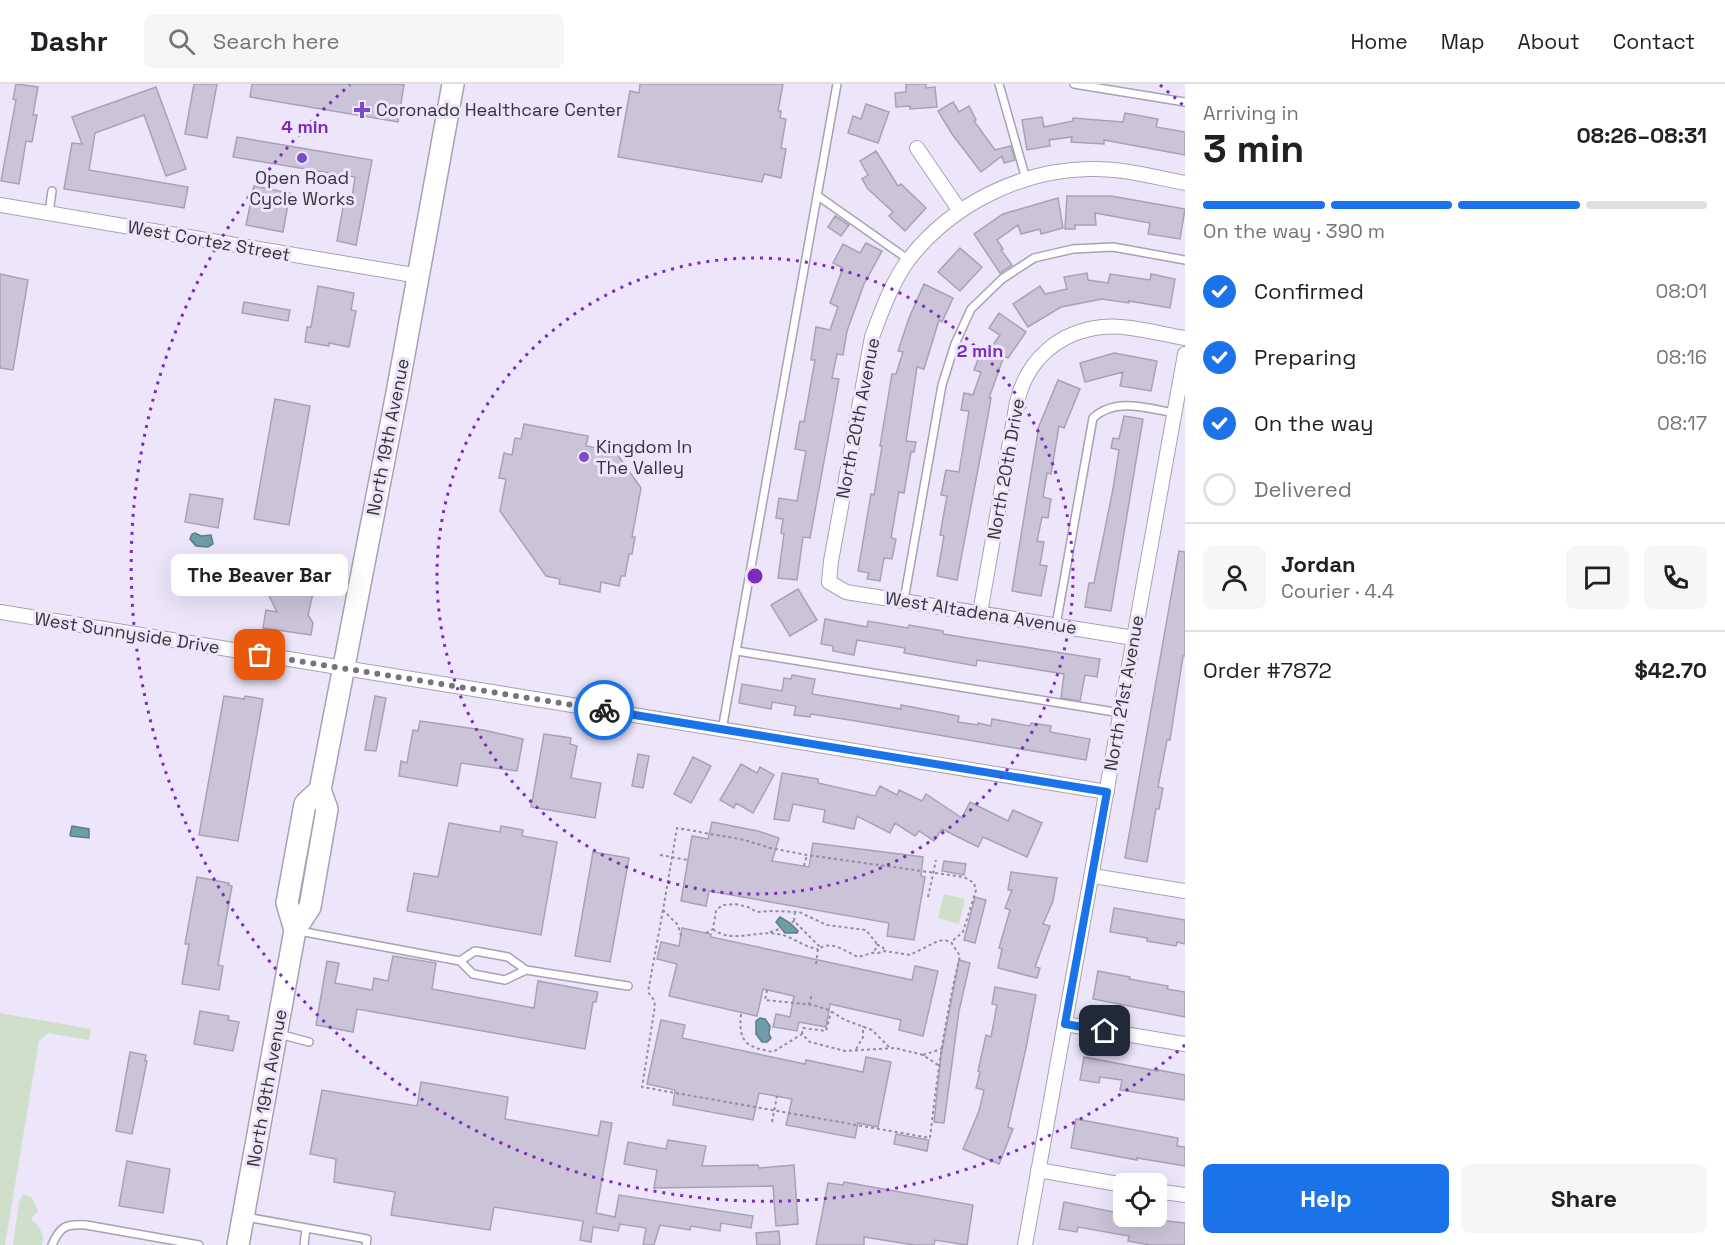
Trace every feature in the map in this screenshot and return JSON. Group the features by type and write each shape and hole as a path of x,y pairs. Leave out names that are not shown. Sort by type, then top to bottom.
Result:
{"main road":[{"name":"North 19th Avenue","path":"238,1245 295,930 287,903 305,804 320,790 453,84"}],"street":[{"path":"917,148 960,211"},
{"name":"North 20th Avenue","path":"829,582 872,337 884,304 909,260 935,231 960,211 996,190 1026,179 1067,170 1092,169 1185,183"},
{"name":"West Cortez Street","path":"0,205 418,276"},
{"name":"North 20th Drive","path":"980,613 1022,384 1037,361 1061,340 1103,327 1126,328 1185,338"},
{"name":"North 21st Avenue","path":"1025,1245 1185,354"},
{"name":"West Altadena Avenue","path":"829,582 846,592 1134,638"},
{"name":"West Sunnyside Drive","path":"0,612 1107,792"},
{"path":"1093,876 1185,891"},
{"path":"1065,1024 1185,1044"},
{"path":"1038,1170 1113,1183"},
{"path":"1167,1193 1185,1196"}],"lane":[{"path":"722,730 837,84"},
{"path":"999,84 1026,179"},
{"path":"1074,84 1185,102"},
{"path":"49,213 52,191"},
{"path":"818,196 909,260"},
{"path":"904,600 942,385 955,344 971,309 1002,279 1034,258 1073,249 1113,247 1185,260"},
{"path":"1056,625 1093,418 1112,406 1123,405 1174,413"},
{"path":"737,651 1121,713"},
{"path":"295,930 460,961 473,974 505,980 526,970"},
{"path":"460,961 475,951 508,957 526,970 628,986"},
{"path":"277,1033 309,1042"},
{"path":"243,1217 367,1239 366,1245"},
{"path":"52,1245 58,1233 65,1226 72,1224 200,1245"},
{"path":"304,1245 306,1228"}],"path":[{"path":"765,933 783,935 803,945 819,948 829,945 838,947 858,957 876,952 881,954 885,951 910,955 938,941 951,942 960,956 938,1065 930,1138 642,1087 655,1006 648,992 677,828 745,840 770,848 807,855 964,877 975,885 976,890 963,932 951,942"},
{"path":"660,855 688,860"},
{"path":"804,866 807,855"},
{"path":"928,897 936,860"},
{"path":"713,929 716,911 722,905 735,904 757,912 772,910 795,912 810,916 827,925 866,930 877,945 882,946 885,951"},
{"path":"663,910 678,925 681,936"},
{"path":"713,929 722,935 745,936 765,933 786,927 794,921 795,912"},
{"path":"794,921 819,948"},
{"path":"706,933 713,929"},
{"path":"876,952 877,945"},
{"path":"816,964 819,948"},
{"path":"767,990 765,1000 822,1008 872,1030 889,1047"},
{"path":"809,1005 812,993"},
{"path":"741,1014 743,1039 753,1048 773,1052 802,1034 803,1028 826,1031 831,1012"},
{"path":"856,1049 863,1037 863,1026"},
{"path":"802,1034 810,1042 845,1051 889,1047 923,1054 938,1065"},
{"path":"923,1054 941,1049"},
{"path":"772,1122 777,1096"}],"green space":[{"path":"944,894 965,899 959,924 938,918"},
{"path":"0,1013 91,1029 89,1040 48,1033 39,1041 5,1245 0,1245"},
{"path":"23,1194 32,1198 38,1211 31,1218 42,1233 42,1245 13,1245 19,1202"}],"water":[{"path":"195,533 201,536 211,535 213,544 208,547 196,546 190,539"},
{"path":"72,826 89,829 89,838 71,836"},
{"path":"780,917 790,923 798,931 797,933 785,933 776,922"},
{"path":"760,1018 765,1019 770,1026 771,1038 767,1042 762,1042 756,1034 756,1021"}],"building":[{"path":"16,84 38,87 33,115 37,115 32,142 26,141 19,184 1,181 16,100 13,99"},
{"path":"194,84 217,84 207,138 185,134"},
{"name":"Coronado Healthcare Center","path":"252,84 404,85 398,122 250,97"},
{"path":"640,84 783,84 778,111 781,111 780,118 786,119 781,148 786,149 781,178 764,174 762,182 618,157 630,91 639,93"},
{"path":"906,84 926,84 926,88 935,87 937,107 910,109 910,106 896,107 895,93 906,92"},
{"path":"156,87 186,169 166,176 144,115 95,133 89,170 188,187 184,208 64,189 72,143 82,144 72,117"},
{"path":"953,102 959,112 969,106 976,120 974,121 995,150 1011,146 1015,160 1004,163 1002,156 981,172 952,134 938,111"},
{"path":"866,104 889,112 878,143 848,133 853,116 861,119"},
{"path":"1125,113 1158,119 1156,127 1185,132 1185,155 1104,140 1104,144 1071,142 1072,137 1049,140 1050,146 1027,150 1022,120 1042,117 1044,127 1073,121 1073,118 1123,122"},
{"name":"Open Road Cycle Works","path":"237,137 372,160 356,245 337,241 345,196 352,198 355,177 233,157"},
{"path":"876,151 898,186 901,184 926,208 905,231 889,216 893,212 868,189 862,179 868,175 860,161"},
{"path":"254,186 290,193 283,232 246,225"},
{"path":"1067,196 1111,196 1185,209 1180,239 1148,234 1150,223 1095,213 1096,225 1075,225 1075,229 1065,229"},
{"path":"1058,198 1063,228 1041,234 1040,229 1021,234 1018,225 997,240 1012,265 1000,273 974,234 1003,214"},
{"path":"835,216 849,225 841,236 828,227"},
{"path":"866,243 882,251 864,284 847,331 843,355 837,354 832,378 839,379 810,538 803,537 797,580 778,578 784,534 781,533 783,519 776,518 779,498 797,501 806,451 795,449 800,421 804,422 815,360 811,360 816,327 830,330 838,307 830,303 843,268 833,263 843,244 860,253"},
{"path":"960,248 982,267 960,291 938,272"},
{"path":"1087,273 1088,280 1108,283 1110,274 1150,280 1151,274 1175,279 1170,308 1102,299 1061,307 1028,327 1013,304 1040,286 1045,294 1067,289 1064,277"},
{"path":"0,274 28,280 13,370 0,368"},
{"path":"924,284 953,298 942,322 939,320 924,369 917,367 906,441 916,442 914,452 911,452 904,493 899,492 891,538 896,539 892,559 884,558 880,581 867,579 869,573 858,571 871,494 874,495 892,374 896,374 903,352 898,351"},
{"path":"318,286 354,293 351,310 356,311 349,347 305,342 307,327 311,327"},
{"path":"244,302 290,310 288,321 242,313"},
{"path":"999,313 1026,332 1008,358 1004,356 989,398 991,398 957,580 937,576 944,536 940,535 947,496 941,495 946,470 959,472 969,411 961,410 964,393 973,395 981,372 974,370 980,354 985,356 1000,335 989,328"},
{"path":"1114,353 1157,361 1151,391 1120,386 1123,372 1085,382 1080,363"},
{"path":"1058,380 1080,389 1064,428 1059,426 1051,474 1047,473 1043,497 1051,499 1048,518 1042,517 1037,541 1044,542 1040,565 1047,566 1041,596 1012,591 1037,431"},
{"path":"275,399 310,406 289,525 254,519"},
{"path":"1124,416 1143,419 1111,611 1085,607 1089,583 1094,583 1113,489 1119,450 1111,448 1113,438 1119,439"},
{"path":"524,424 588,436 586,446 615,451 641,488 632,537 635,537 632,554 629,554 625,576 621,576 619,586 601,582 600,592 559,584 560,579 546,576 500,511 506,479 499,478 504,453 512,455 515,438 521,439"},
{"path":"190,494 223,499 218,528 185,522"},
{"path":"1179,551 1185,552 1185,656 1183,656 1170,740 1167,740 1158,787 1163,788 1159,809 1156,809 1147,862 1125,858"},
{"path":"267,576 315,584 308,615 313,623 311,635 263,628 266,610 277,612 265,588"},
{"path":"798,589 817,620 790,636 771,605"},
{"path":"825,619 867,627 868,621 908,628 909,625 943,631 943,634 1100,659 1097,677 1085,675 1080,701 1061,698 1064,674 977,660 976,666 904,653 905,648 857,640 854,655 833,651 833,646 821,644"},
{"path":"792,675 815,679 812,694 901,709 901,705 959,716 958,722 978,725 978,723 991,726 992,719 1030,726 1031,723 1051,726 1050,732 1090,739 1086,760 850,720 811,714 810,717 794,715 796,706 772,702 771,709 739,703 742,684 782,691 784,678 791,679"},
{"path":"224,696 263,699 238,841 199,835"},
{"path":"375,696 386,698 376,751 365,750"},
{"path":"420,721 483,730 523,739 517,771 461,763 457,786 399,776 401,761 407,763 413,730 418,731"},
{"path":"544,734 571,738 570,744 577,746 571,778 601,783 595,818 531,807"},
{"path":"638,754 649,756 643,788 632,786"},
{"path":"693,757 711,766 691,803 674,794"},
{"path":"741,764 757,773 760,767 774,775 753,813 736,803 734,808 720,800"},
{"path":"782,773 818,779 818,783 875,796 880,786 897,795 899,790 922,801 926,794 962,818 970,802 1008,821 1013,810 1042,823 1027,857 983,837 978,847 942,829 934,841 919,831 915,836 895,823 890,833 857,816 854,829 823,822 825,810 793,804 789,821 774,819"},
{"path":"712,822 758,831 779,838 772,861 809,867 813,843 923,857 921,876 925,877 914,940 887,936 889,923 709,891 706,906 681,901 692,836 708,839"},
{"path":"449,823 500,832 501,826 523,830 522,836 557,842 541,935 407,911 414,873 438,877"},
{"path":"593,852 629,858 610,962 575,956"},
{"path":"944,861 966,864 964,875 942,871"},
{"path":"1011,872 1057,878 1053,901 1043,924 1050,926 1035,967 1040,968 1037,978 998,968 1002,949 999,948 1010,910 1005,908 1012,890 1008,890"},
{"path":"197,877 229,883 228,885 232,886 218,965 223,966 219,990 182,984 189,944 185,944"},
{"path":"975,897 986,900 975,943 964,940"},
{"path":"1114,908 1185,920 1185,944 1177,942 1176,946 1147,941 1147,938 1110,932"},
{"path":"682,928 711,934 711,937 912,980 915,966 938,971 923,1036 899,1030 901,1020 830,1004 826,1027 799,1022 797,1031 773,1027 776,1014 790,1017 794,996 763,989 757,1016 669,996 677,964 657,959 661,942 679,946"},
{"path":"393,956 436,963 432,989 534,1008 538,981 598,992 596,1002 593,1002 585,1049 357,1009 353,1032 316,1025 327,961 339,963 335,983 372,990 374,978 388,981"},
{"path":"959,960 970,963 959,1011 944,1123 934,1122 941,1055"},
{"path":"1098,971 1168,986 1167,989 1185,992 1185,1017 1093,999"},
{"path":"995,987 1036,995 1008,1127 1013,1129 999,1164 963,1149 979,1111 984,1090 976,1088 986,1035 991,1037 997,1005 992,1004"},
{"path":"200,1011 229,1016 228,1020 239,1022 233,1051 194,1044"},
{"path":"661,1020 685,1025 682,1038 805,1064 806,1060 863,1072 866,1057 891,1062 878,1127 858,1123 855,1138 786,1125 792,1099 759,1093 753,1120 673,1105 675,1090 647,1084"},
{"path":"130,1052 146,1055 145,1061 147,1061 132,1134 116,1131"},
{"path":"1084,1057 1185,1075 1185,1100 1120,1090 1122,1080 1100,1077 1099,1083 1080,1080"},
{"path":"421,1082 508,1097 505,1119 598,1136 601,1121 612,1123 596,1213 615,1217 619,1195 753,1216 751,1228 721,1223 720,1231 691,1226 690,1230 660,1225 654,1245 643,1245 646,1228 620,1224 618,1231 593,1227 591,1242 580,1240 583,1221 494,1207 490,1230 391,1215 395,1192 334,1182 336,1159 310,1154 322,1090 417,1106"},
{"path":"1076,1119 1178,1138 1177,1146 1185,1147 1185,1166 1071,1148"},
{"path":"896,1134 929,1140 927,1151 894,1144"},
{"path":"668,1140 706,1146 702,1166 758,1165 759,1168 794,1165 798,1224 776,1226 773,1186 654,1188 657,1170 624,1164 628,1142 666,1149"},
{"path":"127,1161 170,1169 163,1213 119,1206"},
{"path":"844,1182 973,1205 967,1245 935,1240 934,1245 914,1245 864,1237 864,1245 816,1245 828,1183 843,1185"},
{"path":"1064,1202 1113,1212 1113,1227 1167,1227 1167,1221 1185,1223 1185,1245 1150,1245 1128,1241 1129,1236 1078,1227 1077,1232 1059,1229"},
{"path":"779,1231 780,1245 757,1245 756,1233"}],"way so far":[{"path":"260,655 604,710"}],"place":[{"name":"Coronado Healthcare Center","path":"362,110"},
{"name":"Open Road Cycle Works","path":"302,158"},
{"name":"Kingdom In The Valley","path":"584,457"},
{"name":"The Beaver Bar","path":"260,655"}],"route":[{"path":"604,710 1107,792 1065,1024 1105,1031"}]}
